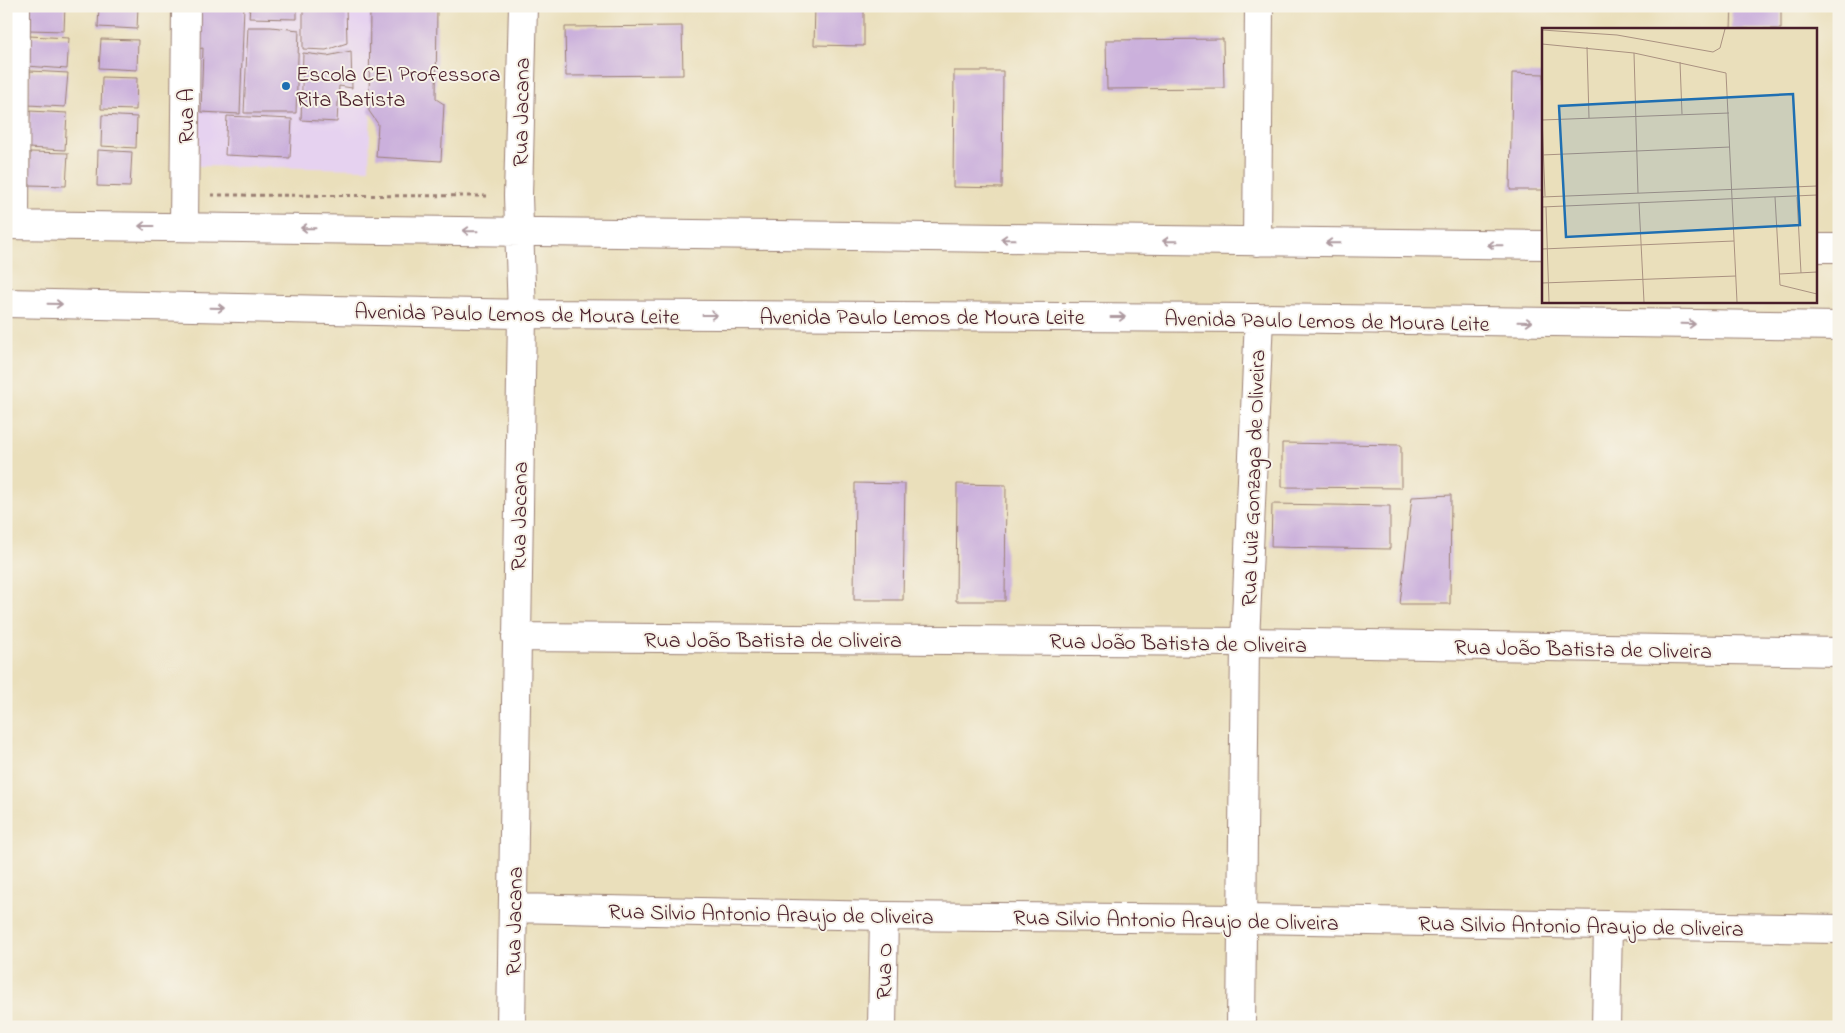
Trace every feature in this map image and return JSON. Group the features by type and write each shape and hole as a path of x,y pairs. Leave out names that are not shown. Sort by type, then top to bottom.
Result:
{"street":[{"path":"16,6 11,225 1542,245"},
{"name":"Rua A","path":"184,226 186,6"},
{"name":"Rua Jacana","path":"511,1027 522,314 518,196 523,6"},
{"path":"1257,242 1259,6"},
{"path":"1818,248 1839,248"},
{"name":"Avenida Paulo Lemos de Moura Leite","path":"6,303 522,314 1259,318 1839,326"},
{"name":"Rua Luiz Gonzaga de Oliveira","path":"1241,1027 1245,642 1259,318"},
{"name":"Rua João Batista de Oliveira","path":"516,637 1245,642 1839,652"},
{"name":"Rua Silvio Antonio Araujo de Oliveira","path":"514,908 884,916 1243,919 1839,928"},
{"name":"Rua O","path":"882,1027 884,916"},
{"path":"1606,1027 1608,925"}],"path":[{"path":"210,195 518,196"}],"shaded area":[{"name":"Escola CEI Professora Rita Batista","path":"201,6 374,6 369,169 198,166"}],"building":[{"path":"30,6 65,6 64,31 29,30"},
{"path":"99,6 138,6 137,29 98,27"},
{"path":"198,6 244,6 240,114 201,112 203,48 197,49"},
{"path":"250,6 297,6 297,19 249,18"},
{"path":"303,6 346,6 347,43 326,50 303,49"},
{"path":"370,6 437,6 436,99 444,104 441,161 376,157 378,124 369,111"},
{"path":"815,6 864,6 864,46 814,45"},
{"path":"1732,6 1781,6 1781,28 1731,28"},
{"path":"682,26 683,75 566,76 565,27"},
{"path":"248,27 299,30 296,113 244,113"},
{"path":"29,36 69,38 67,69 27,66"},
{"path":"101,39 138,40 137,70 99,68"},
{"path":"1223,39 1224,88 1107,89 1106,40"},
{"path":"351,51 352,88 339,86 337,122 301,120 303,53 327,56"},
{"path":"30,71 68,73 65,107 28,105"},
{"path":"954,71 1003,71 1002,188 953,187"},
{"path":"1512,73 1542,74 1542,190 1510,190"},
{"path":"102,77 137,78 136,110 101,109"},
{"path":"30,111 67,113 65,150 28,148"},
{"path":"102,115 137,117 136,148 101,146"},
{"path":"227,116 292,119 290,158 225,155"},
{"path":"98,150 132,152 130,187 97,186"},
{"path":"30,152 68,153 66,186 29,185"},
{"path":"1282,443 1401,445 1401,488 1282,487"},
{"path":"855,483 905,484 903,600 854,600"},
{"path":"957,484 1006,485 1005,601 956,601"},
{"path":"1451,495 1450,604 1400,604 1412,497"},
{"path":"1272,504 1390,506 1390,549 1271,547"}],"place":[{"name":"Escola CEI Professora Rita Batista","path":"286,86"}]}
